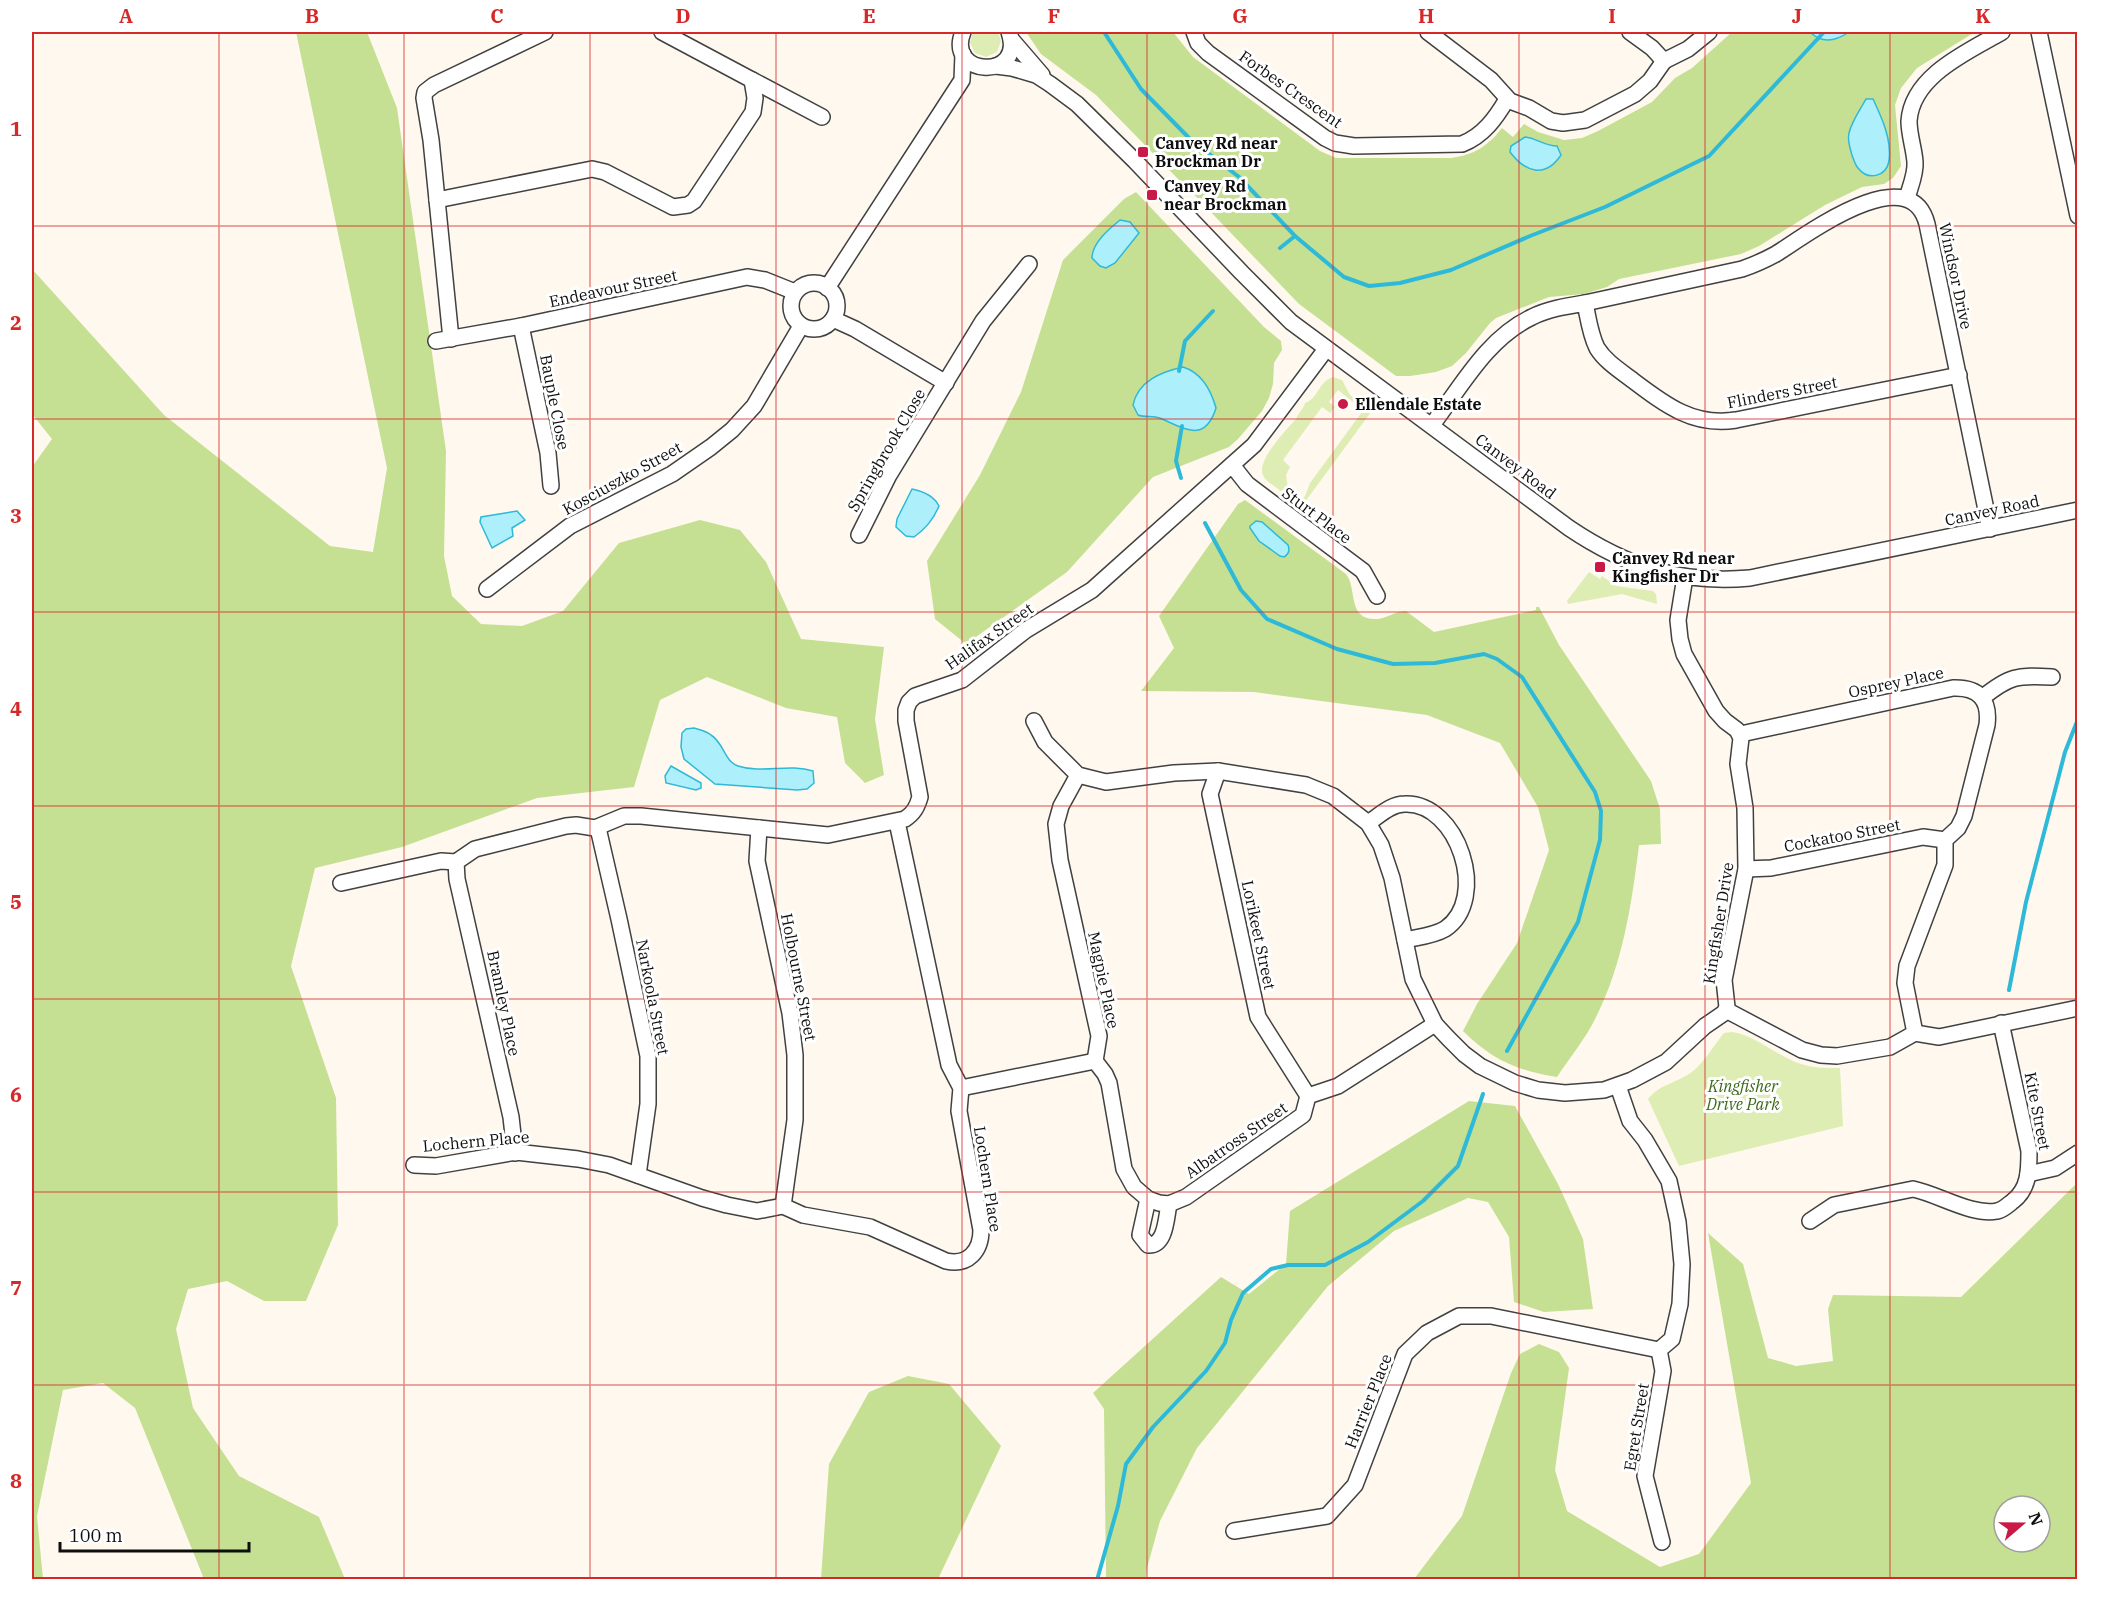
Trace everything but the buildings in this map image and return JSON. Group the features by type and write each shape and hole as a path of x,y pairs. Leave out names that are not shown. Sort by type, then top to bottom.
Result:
{"street":[{"path":"545,32 434,85 425,92 423,104 437,200 591,169 605,172 673,207 688,205 694,201 753,112 755,98 752,80"},
{"path":"662,32 822,117"},
{"name":"Forbes Crescent","path":"1194,32 1198,43 1208,53 1325,138 1341,144 1354,146 1462,144 1473,140 1483,132 1507,99"},
{"path":"1428,32 1491,80 1507,99 1532,109 1551,121 1563,123 1575,123 1589,119 1639,91 1664,61 1688,49 1709,32"},
{"path":"1630,32 1664,61"},
{"path":"1432,425 1485,355 1506,333 1539,314 1742,270 1767,259 1851,209 1881,199 1907,198 1916,166 1909,122 1912,104 1917,93 1924,83 1939,71 2002,32"},
{"path":"2039,32 2078,216"},
{"path":"827,288 962,80 990,67 1008,55 1010,35"},
{"name":"Canvey Road","path":"1010,35 1032,65 1050,84 1089,115 1282,314 1569,528 1593,544 1641,566 1685,577 1750,578 2078,510"},
{"path":"961,40 972,64 990,67"},
{"path":"961,40 962,80"},
{"name":"Canvey Road","path":"990,67 1028,72 1050,84"},
{"name":"Windsor Drive","path":"1907,198 1919,206 1924,214 1990,529"},
{"name":"Endeavour Street","path":"437,200 443,340 521,326 747,277 765,280 795,292"},
{"name":"Springbrook Close","path":"859,535 889,475 983,321 1029,264"},
{"path":"816,283 827,288 835,297 837,305 833,319 822,328 801,326 796,321 791,307 795,292 808,284 816,283"},
{"name":"Flinders Street","path":"1585,303 1593,337 1608,362 1672,408 1700,420 1718,422 1736,420 1959,375"},
{"path":"833,319 855,329 945,383"},
{"name":"Bauple Close","path":"521,326 548,453 551,486"},
{"name":"Kosciuszko Street","path":"487,589 570,526 672,474 732,430 754,406 801,326"},
{"name":"Halifax Street","path":"897,822 912,814 920,797 906,721 909,702 925,691 956,684 1026,630 1092,590 1232,465 1260,436 1326,349"},
{"name":"Sturt Place","path":"1232,465 1258,493 1363,571 1377,596"},
{"path":"1685,577 1678,620 1684,654 1716,711 1741,734"},
{"path":"1915,1034 1905,983 1907,966 1945,865 1945,840 1962,822 1967,805 1987,725 1988,710 1982,698 2002,682 2017,676 2052,677"},
{"name":"Osprey Place","path":"1741,734 1953,688 1976,692 1982,698"},
{"path":"1034,721 1045,742 1078,775 1106,782 1174,773 1218,771 1306,785 1333,796 1368,823 1381,845 1392,878 1413,979 1435,1024 1471,1060 1489,1072 1538,1090 1565,1093 1588,1092 1618,1086 1642,1076 1666,1062 1726,1010 1802,1050 1837,1056 1890,1047 1915,1034 1939,1037 2078,1008"},
{"name":"Kingfisher Drive","path":"1726,1010 1724,980 1746,869 1745,808 1738,764 1741,734"},
{"name":"Lorikeet Street","path":"1218,771 1210,794 1258,1017 1308,1096"},
{"name":"Magpie Place","path":"1078,775 1061,806 1056,824 1060,860 1099,1036 1095,1061"},
{"path":"1368,823 1394,806 1406,804 1427,808 1449,830 1465,859 1466,890 1455,919 1435,934 1405,940"},
{"path":"341,883 441,861 456,862 475,849 566,826 598,828 624,816 828,835 897,822"},
{"name":"Lochern Place","path":"414,1165 436,1166 515,1153 578,1159 609,1165 727,1205 757,1211 783,1206 803,1215 878,1230 946,1261 960,1262 971,1257 979,1246 981,1230 958,1106 961,1088 949,1065 897,822"},
{"name":"Narkoola Street","path":"598,828 648,1056 648,1104 638,1175"},
{"name":"Holbourne Street","path":"759,828 756,861 790,1013 795,1055 795,1120 783,1206"},
{"name":"Cockatoo Street","path":"1746,869 1771,868 1923,837 1945,840"},
{"name":"Bramley Place","path":"456,862 457,879 511,1117 515,1153"},
{"name":"Kite Street","path":"1810,1221 1834,1205 1913,1189 1926,1191 1981,1211 1999,1211 2016,1199 2026,1185 2029,1151 2001,1023"},
{"name":"Albatross Street","path":"1169,1204 1186,1197 1303,1115 1308,1096 1338,1086 1435,1024"},
{"path":"961,1088 1095,1061 1109,1083 1124,1169 1142,1194 1169,1204 1160,1240 1153,1246 1148,1245 1142,1239 1140,1231 1142,1194"},
{"path":"1618,1086 1630,1121 1645,1140 1669,1181 1678,1222 1682,1264 1680,1304 1672,1339 1659,1350"},
{"path":"2028,1174 2055,1168 2078,1153"},
{"name":"Harrier Place","path":"1234,1531 1327,1516 1355,1485 1406,1354 1427,1334 1459,1316 1491,1316 1659,1350"},
{"name":"Egret Street","path":"1659,1350 1663,1371 1644,1476 1662,1542"}],"green space":[{"path":"296,32 367,32 397,108 446,451 444,556 452,596 481,624 522,626 563,611 619,543 700,520 740,530 766,562 801,639 884,647 875,719 884,775 865,783 845,763 837,717 786,708 707,677 660,700 634,787 537,798 402,847 315,868 291,966 336,1098 338,1225 306,1301 264,1301 227,1281 188,1289 176,1329 193,1408 239,1476 319,1517 345,1579 204,1579 135,1408 103,1383 63,1390 37,1516 43,1579 32,1579 32,467 52,439 32,414 32,269 164,415 330,546 373,552 387,468"},
{"path":"973,32 998,32 1001,41 997,52 986,57 975,53 970,43"},
{"path":"1026,32 1173,32 1193,57 1320,151 1336,158 1451,158 1467,155 1480,149 1502,128 1513,137 1524,124 1538,132 1564,140 1582,138 1598,131 1652,102 1675,78 1692,68 1732,32 1975,32 1917,68 1901,88 1895,105 1901,166 1893,178 1884,184 1862,187 1825,205 1759,246 1741,254 1619,279 1607,287 1584,294 1549,297 1496,318 1452,366 1436,372 1396,376 1299,304 1096,95 1041,54"},
{"path":"1136,192 1264,327 1281,341 1282,350 1274,363 1273,384 1269,398 1262,411 1229,447 1153,477 1067,572 966,644 935,619 927,561 980,475 1021,392 1063,260 1124,199"},
{"path":"1333,377 1342,380 1350,395 1361,403 1358,406 1338,390 1329,402 1335,407 1330,413 1322,407 1283,460 1290,467 1286,475 1288,489 1280,491 1264,478 1262,469 1264,462 1305,403 1313,398 1324,382"},
{"path":"1365,408 1371,412 1299,510 1297,508 1310,483"},
{"path":"1245,500 1346,574 1350,580 1357,610 1368,618 1378,619 1406,611 1434,632 1536,610 1536,607 1539,607 1559,645 1651,781 1660,809 1661,844 1639,845 1625,932 1614,975 1593,1023 1557,1077 1529,1071 1506,1062 1484,1049 1463,1031 1477,1004 1517,943 1549,850 1538,807 1500,743 1427,715 1254,692 1141,691 1174,648 1159,616 1238,504"},
{"path":"1589,572 1600,579 1602,576 1616,586 1653,591 1656,594 1657,604 1622,594 1568,604 1567,601"},
{"name":"Kingfisher Drive Park","path":"1732,1032 1748,1037 1804,1065 1840,1068 1843,1126 1679,1166 1648,1099 1657,1090 1694,1070 1724,1033"},
{"path":"1469,1101 1515,1106 1558,1184 1583,1239 1593,1309 1544,1312 1514,1302 1509,1237 1488,1202 1468,1198 1394,1231 1328,1286 1197,1448 1160,1521 1146,1579 1106,1579 1104,1409 1093,1393 1221,1277 1249,1294 1286,1264 1290,1211"},
{"path":"2077,1183 2077,1579 1414,1579 1462,1516 1511,1373 1520,1354 1539,1344 1559,1352 1569,1368 1555,1470 1567,1511 1660,1567 1699,1554 1751,1483 1708,1233 1743,1264 1768,1358 1796,1366 1833,1361 1828,1309 1833,1295 1961,1297"},
{"path":"908,1376 949,1384 1001,1446 938,1579 821,1579 829,1464 869,1392"}],"water":[{"path":"1810,32 1849,32 1824,40"},
{"path":"1866,99 1873,99 1883,121 1890,153 1884,171 1871,176 1857,167 1849,141 1852,124"},
{"path":"1525,137 1557,146 1561,155 1555,163 1542,170 1529,168 1510,152 1511,146"},
{"path":"1120,220 1130,222 1139,233 1115,263 1106,268 1100,266 1092,258 1095,247"},
{"path":"1183,367 1195,373 1205,383 1211,395 1216,408 1206,426 1194,430 1186,429 1159,418 1138,415 1133,405 1145,384 1159,375"},
{"path":"912,489 927,494 939,506 929,523 914,537 906,536 896,527 897,519"},
{"path":"517,511 525,520 512,528 513,536 492,548 480,522 481,517"},
{"path":"1256,521 1262,522 1288,545 1289,552 1286,556 1280,556 1259,541 1250,528"},
{"path":"694,728 707,732 715,738 733,764 756,769 785,768 813,771 814,783 807,789 797,790 715,784 684,759 681,747 682,733 686,729"},
{"path":"671,766 701,783 701,788 696,790 666,783 665,776"}],"waterway":[{"path":"1104,32 1141,89 1190,139 1239,177 1295,236"},
{"path":"1280,248 1295,236 1344,277 1369,286 1400,283 1451,270 1605,207 1709,156 1824,32"},
{"path":"1179,371 1185,341 1213,311"},
{"path":"1181,478 1176,461 1182,426"},
{"path":"1205,523 1241,590 1267,619 1337,649 1393,664 1435,663 1484,654 1497,659 1522,677 1595,792 1601,811 1600,840 1578,922 1507,1051"},
{"path":"2009,990 2026,902 2065,752 2078,719"},
{"path":"1097,1580 1118,1506 1126,1464 1153,1427 1206,1371 1225,1343 1231,1320 1243,1293 1271,1269 1288,1265 1325,1265 1368,1242 1423,1201 1458,1166 1483,1094"}],"place":[{"name":"Canvey Rd near Brockman Dr","path":"1143,152"},
{"name":"Canvey Rd near Brockman","path":"1152,195"},
{"name":"Ellendale Estate","path":"1343,404"},
{"name":"Canvey Rd near Kingfisher Dr","path":"1600,567"}]}
